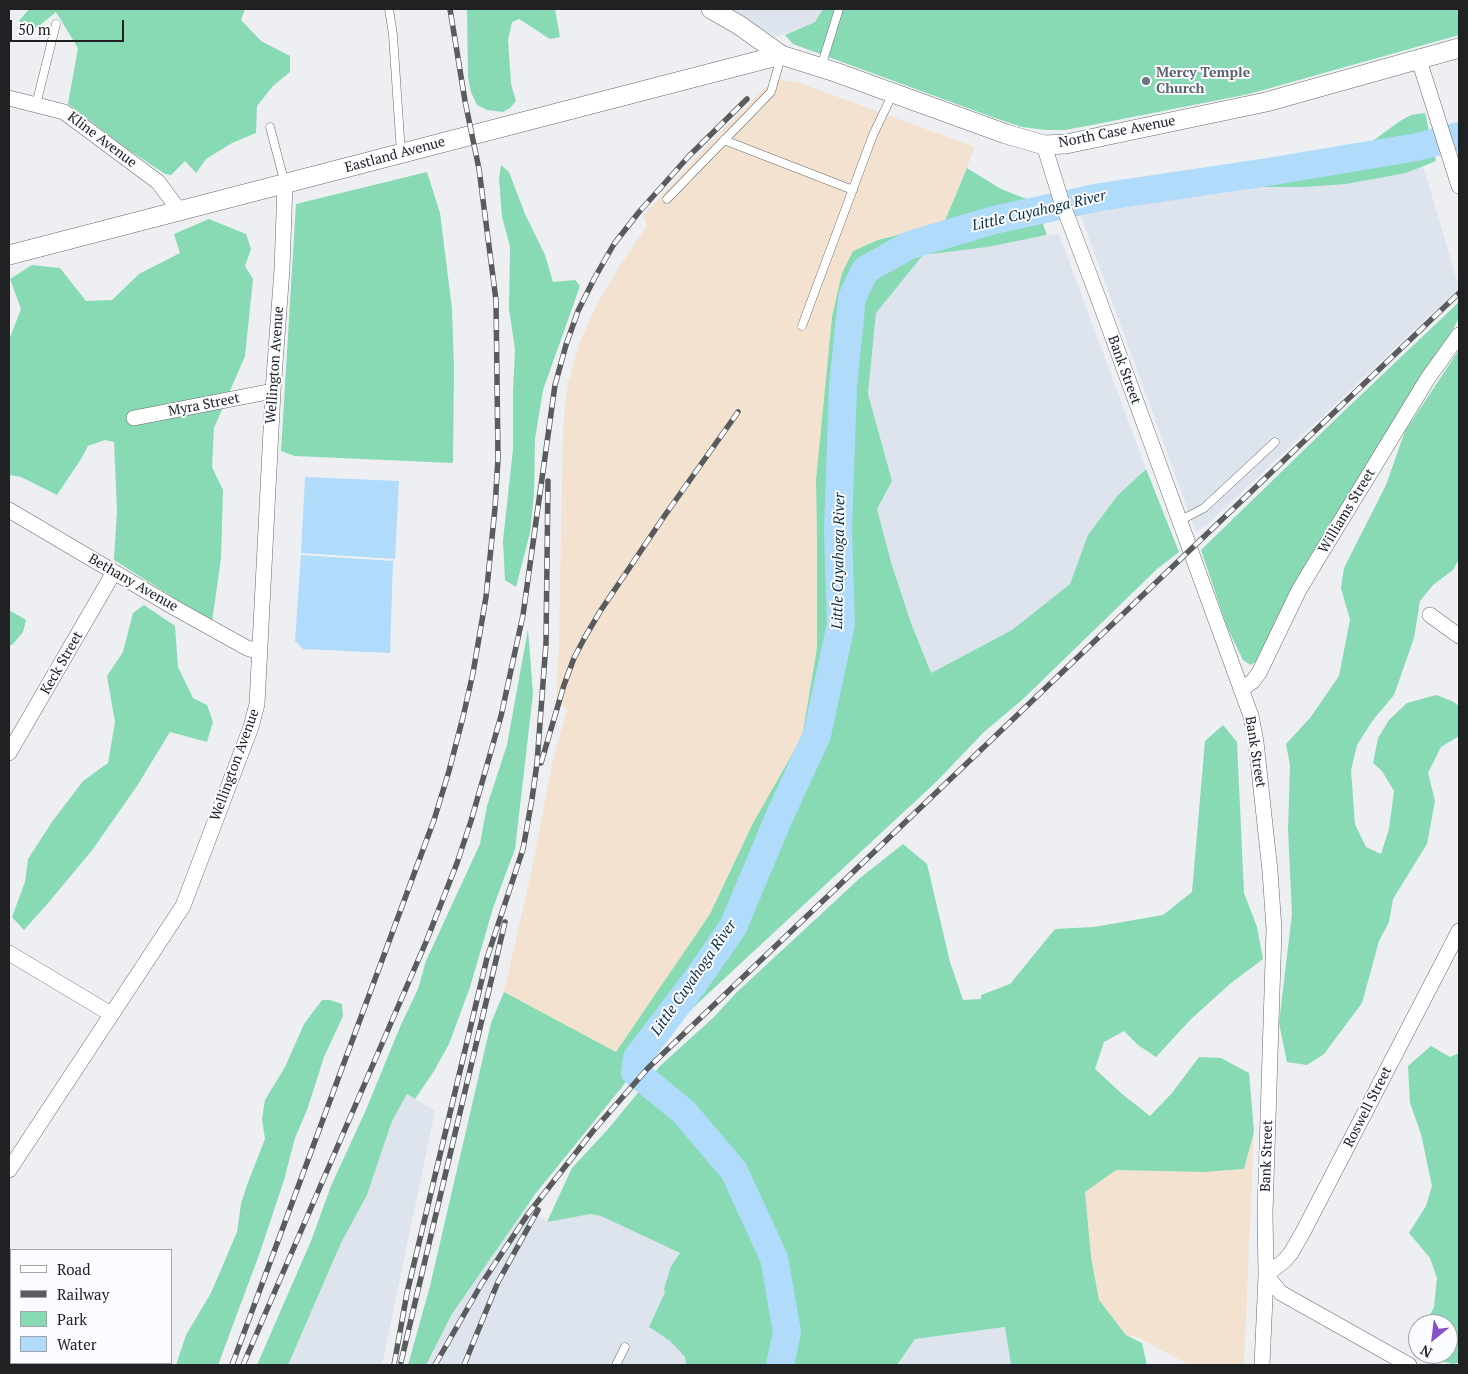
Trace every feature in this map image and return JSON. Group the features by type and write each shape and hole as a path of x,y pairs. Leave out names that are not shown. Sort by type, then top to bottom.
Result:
{"street":[{"path":"711,9 739,25 781,55"},
{"name":"North Case Avenue","path":"781,55 820,67 1006,134 1044,145 1066,144 1266,102 1459,48"},
{"name":"Eastland Avenue","path":"9,255 781,55"},
{"path":"1419,60 1458,180"},
{"name":"Kline Avenue","path":"9,98 64,112 74,118 158,182 180,210"},
{"name":"Bank Street","path":"1044,145 1073,232 1241,690 1256,742 1274,929 1266,1275 1262,1365"},
{"name":"Wellington Avenue","path":"9,1170 183,906 251,727 257,704 273,391 282,269 285,184"},
{"name":"Williams Street","path":"1241,690 1253,681 1259,673 1299,590 1428,378 1459,335"},
{"name":"Myra Street","path":"134,418 273,391"},
{"name":"Bethany Avenue","path":"9,510 247,648 260,652"},
{"name":"Keck Street","path":"9,753 14,734 114,572"},
{"path":"1430,615 1459,636"},
{"name":"Roswell Street","path":"1266,1275 1287,1257 1303,1232 1459,931"},
{"path":"9,953 111,1014"},
{"path":"1266,1275 1281,1293 1409,1365"}],"lane":[{"path":"389,9 393,35 401,153"},
{"path":"820,67 839,9"},
{"path":"36,104 56,24"},
{"path":"667,199 771,92 781,55"},
{"path":"802,326 873,135 892,93"},
{"path":"270,127 285,184"},
{"path":"724,140 853,190"},
{"path":"1179,521 1204,508 1276,442"},
{"path":"616,1365 625,1347"}],"shaded area":[{"path":"727,9 823,9 815,22 775,37"},
{"path":"780,80 797,82 975,147 944,223 880,239 853,251 832,317 816,480 817,648 802,737 753,823 710,914 616,1052 504,992 533,864 552,764 567,709 556,701 563,427 567,388 579,344 596,306 619,267 647,226 643,216 712,140 771,82"},
{"path":"1420,155 1459,288 1210,522 1196,532 1081,216 1185,190"},
{"path":"1059,234 1146,469 1118,495 1088,535 1070,584 1012,630 931,673 911,623 891,562 877,509 892,481 868,394 876,313 923,255"},
{"path":"407,1094 435,1111 382,1365 288,1365 341,1243 367,1195 392,1121"},
{"path":"1254,1132 1244,1365 1190,1365 1135,1336 1126,1335 1099,1300 1091,1257 1085,1191 1116,1170 1204,1172 1244,1169"},
{"path":"526,1207 547,1222 591,1214 601,1216 680,1253 671,1266 665,1292 649,1327 670,1341 685,1357 686,1365 426,1365 454,1311"},
{"path":"1006,1327 1011,1365 897,1365 915,1339"}],"green space":[{"path":"29,9 245,9 241,20 261,41 290,56 290,72 273,86 257,106 256,133 232,143 206,159 196,173 185,161 171,175 165,174 126,148 68,104 78,48 56,12 29,34 19,21"},
{"path":"467,9 555,9 560,37 550,39 519,19 512,22 508,40 511,84 516,101 503,112 487,110 477,105 471,92 468,78"},
{"path":"823,9 1459,9 1459,35 1249,94 1065,130 1046,130 1022,127 992,117 793,44 785,35 815,22"},
{"path":"1425,113 1436,161 1406,173 1346,184 1304,187 1261,187 1249,189 1234,186 1226,180 1229,173 1272,166 1370,143 1411,115"},
{"path":"501,165 509,172 525,214 545,255 553,282 575,280 580,286 543,390 535,439 534,493 530,533 516,587 505,580 503,541 513,449 515,349 509,309 510,246 502,217 499,178"},
{"path":"967,168 1001,189 1029,200 1039,214 1047,235 987,247 923,255 876,313 868,394 892,481 877,509 891,562 911,623 931,673 1012,630 1070,584 1088,535 1118,495 1146,469 1179,552 1157,569 1022,700 984,732 936,782 698,1003 656,1045 536,1193 452,1314 426,1365 408,1365 430,1286 491,1023 504,992 616,1052 710,914 753,823 802,737 817,648 816,480 832,317 842,273 853,251 878,240 944,223"},
{"path":"427,172 440,213 452,309 454,367 453,463 295,456 281,451 296,204"},
{"path":"209,219 246,234 251,249 245,266 253,279 245,356 214,428 212,467 223,490 221,558 212,622 114,560 117,511 114,442 105,440 88,446 57,495 21,477 9,475 9,340 21,309 10,279 32,265 60,268 86,301 112,300 139,274 180,253 174,234"},
{"path":"1459,302 1459,318 1453,329 1330,530 1258,660 1251,665 1243,660 1227,627 1201,550"},
{"path":"1459,350 1459,559 1453,570 1433,585 1420,601 1414,638 1394,695 1373,720 1357,745 1351,770 1355,824 1366,847 1381,854 1389,829 1394,791 1382,771 1373,763 1378,738 1389,720 1407,703 1436,695 1459,706 1459,736 1441,747 1428,773 1435,801 1427,844 1393,899 1389,922 1379,941 1362,1003 1324,1054 1307,1065 1287,1062 1279,1023 1292,914 1288,830 1290,765 1286,744 1310,718 1339,676 1350,620 1341,588 1344,568 1386,485 1405,431"},
{"path":"144,605 175,626 178,667 193,698 207,705 213,722 207,742 170,732 137,786 93,849 24,930 12,917 25,882 28,859 52,822 83,781 108,763 115,722 107,676 123,652 133,613"},
{"path":"9,610 26,620 23,632 9,646"},
{"path":"528,629 533,694 515,849 494,905 470,987 449,1044 434,1071 415,1099 407,1094 392,1121 367,1195 341,1243 288,1365 257,1365 311,1241 331,1186 418,989 426,961 480,844 487,806 507,745"},
{"path":"1223,725 1237,742 1244,893 1257,927 1263,959 1231,983 1191,1019 1156,1057 1138,1045 1124,1031 1104,1042 1095,1069 1150,1116 1172,1093 1199,1057 1221,1058 1249,1073 1254,1132 1244,1169 1204,1172 1116,1170 1085,1192 1091,1257 1099,1300 1126,1335 1142,1343 1147,1365 1011,1365 1005,1327 915,1339 897,1365 686,1365 685,1357 670,1341 649,1327 665,1292 664,1289 671,1266 680,1253 601,1216 591,1214 547,1222 572,1168 609,1128 660,1066 860,878 903,844 927,864 950,962 963,1000 981,999 981,995 1010,984 1055,929 1094,927 1163,915 1192,892 1205,741"},
{"path":"322,1000 330,1000 342,1004 343,1016 324,1057 307,1110 295,1138 284,1180 259,1255 218,1365 176,1365 186,1335 211,1293 237,1232 241,1204 265,1139 262,1119 265,1100 285,1067 304,1024"},
{"path":"1431,1046 1450,1057 1459,1053 1458,1362 1458,1314 1430,1314 1434,1307 1437,1278 1430,1258 1409,1233 1426,1206 1432,1186 1421,1134 1410,1103 1408,1066"}],"water":[{"path":"305,477 399,481 395,559 301,553"},
{"path":"301,555 393,561 390,653 303,649 295,641"}],"waterway":[{"name":"Little Cuyahoga River","path":"780,1365 787,1332 774,1258 734,1171 684,1112 635,1072 637,1058 697,979 733,927 780,815 817,735 841,624 838,530 843,387 852,298 865,270 910,245 994,220 1100,197 1417,147 1459,136"}],"railway":[{"path":"232,1365 434,820 463,717 473,673 486,597 498,458 496,300 479,169 465,101 450,9"},
{"path":"243,1365 426,942 457,863 471,821 501,716 523,615 555,385 578,311 614,244 639,212 689,156 747,99"},
{"path":"435,1365 482,1283 528,1214 593,1131 648,1068 1459,293"},
{"path":"541,763 564,685 574,658 585,637 663,518 738,412"},
{"path":"394,1365 407,1293 487,958 523,849 532,799 537,763 546,643 548,481"},
{"path":"401,1362 505,922"},
{"path":"464,1365 498,1282 538,1210"}],"place":[{"name":"Mercy Temple Church","path":"1146,81"}]}
